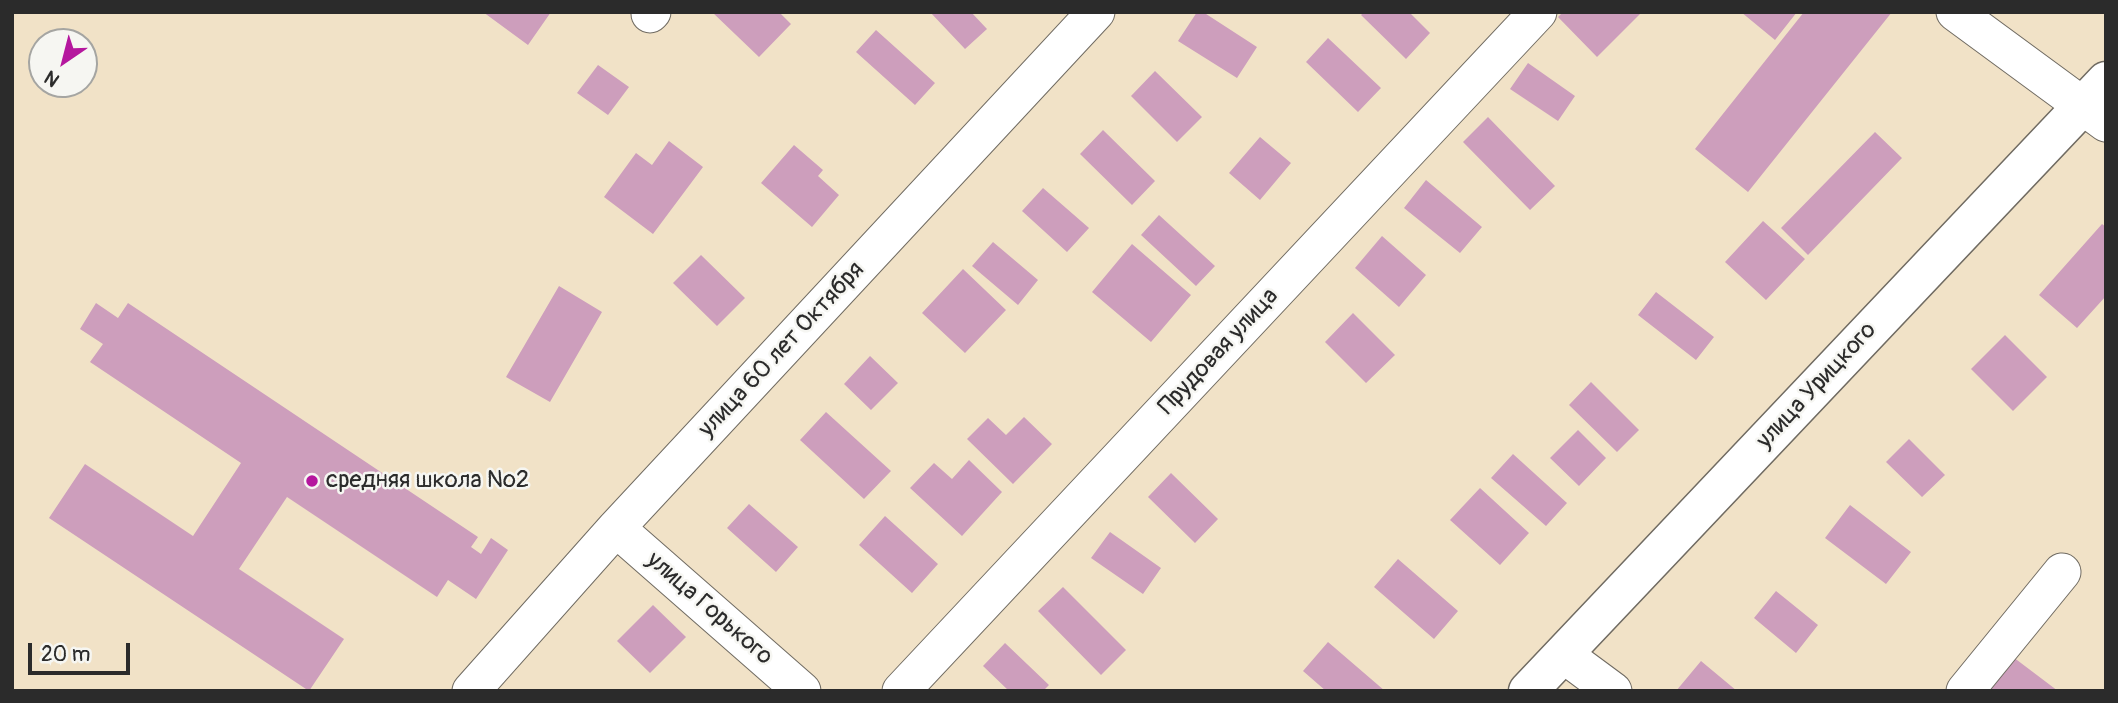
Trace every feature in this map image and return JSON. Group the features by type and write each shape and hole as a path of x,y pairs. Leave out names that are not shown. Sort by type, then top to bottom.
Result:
{"street":[{"name":"улица 60 лет Октября","path":"471,691 616,528 1096,12"},
{"name":"Прудовая улица","path":"901,691 1538,12"},
{"path":"1955,12 2098,103"},
{"name":"улица Урицкого","path":"1528,691 2098,103"},
{"name":"улица Горького","path":"616,528 802,691"},
{"path":"1965,691 2062,572"},
{"path":"1563,654 1613,691"}],"building":[{"path":"483,12 551,12 528,45"},
{"path":"712,12 779,12 791,24 759,57"},
{"path":"930,12 971,12 987,29 965,49"},
{"path":"1197,12 1203,12 1257,47 1237,78 1178,41"},
{"path":"1364,12 1409,12 1430,33 1406,59 1361,15"},
{"path":"1563,12 1640,14 1597,57 1558,17"},
{"path":"1741,12 1797,12 1775,40"},
{"path":"1804,12 1892,12 1748,192 1695,149"},
{"path":"876,30 935,83 915,105 856,52"},
{"path":"1328,38 1381,88 1358,112 1306,62"},
{"path":"1528,63 1575,96 1558,121 1510,89"},
{"path":"598,65 629,87 608,115 577,93"},
{"path":"1155,71 1202,117 1177,142 1131,96"},
{"path":"1488,117 1555,186 1530,210 1463,142"},
{"path":"1103,130 1155,181 1132,205 1080,154"},
{"path":"1875,132 1902,158 1808,255 1781,228"},
{"path":"1260,137 1291,163 1260,200 1229,173"},
{"path":"669,141 703,167 653,234 604,197 636,153 652,165"},
{"path":"794,145 823,170 818,176 839,195 812,227 761,183"},
{"path":"1426,180 1482,227 1460,253 1404,208"},
{"path":"1043,188 1089,228 1067,252 1022,211"},
{"path":"1159,215 1215,266 1196,286 1141,235"},
{"path":"1763,221 1805,259 1766,300 1725,262"},
{"path":"2102,224 2106,227 2106,296 2077,328 2039,295"},
{"path":"1382,236 1426,275 1399,307 1355,268"},
{"path":"993,242 1038,280 1018,305 972,266"},
{"path":"1132,244 1191,295 1151,342 1092,292"},
{"path":"701,255 745,298 717,326 673,283"},
{"path":"963,269 1006,310 965,353 922,313"},
{"path":"559,286 602,312 550,402 506,377"},
{"path":"1656,292 1714,337 1696,360 1638,315"},
{"name":"средняя школа №2","path":"96,303 118,318 128,303 478,537 471,547 481,554 491,538 508,550 476,599 448,580 437,597 287,497 239,569 344,639 309,691 49,518 85,464 193,536 241,463 90,362 103,344 80,329"},
{"path":"1353,313 1395,355 1366,383 1325,342"},
{"path":"2005,335 2047,377 2013,411 1971,369"},
{"path":"870,356 898,383 871,410 844,384"},
{"path":"1591,382 1639,430 1617,452 1569,405"},
{"path":"826,412 891,471 864,499 800,440"},
{"path":"1024,417 1052,444 1013,484 967,439 988,418 1006,435"},
{"path":"1578,430 1606,458 1579,486 1550,458"},
{"path":"1909,439 1945,475 1922,497 1886,462"},
{"path":"1513,454 1567,503 1546,526 1491,478"},
{"path":"969,460 1002,492 962,536 910,488 934,463 952,479"},
{"path":"1171,473 1218,519 1195,543 1148,497"},
{"path":"1480,488 1529,533 1500,565 1450,520"},
{"path":"749,504 798,547 776,572 727,528"},
{"path":"1850,505 1911,552 1886,584 1825,538"},
{"path":"885,516 938,564 912,593 859,545"},
{"path":"1110,532 1161,568 1143,594 1091,558"},
{"path":"1398,559 1458,611 1434,639 1374,587"},
{"path":"1063,587 1126,650 1101,675 1038,611"},
{"path":"1776,591 1818,625 1796,653 1754,618"},
{"path":"653,605 686,637 650,673 617,641"},
{"path":"1328,642 1385,691 1326,691 1303,671"},
{"path":"1005,643 1049,685 1043,691 1009,691 983,666"},
{"path":"2013,657 2058,691 1994,691 1989,688"},
{"path":"1701,661 1737,691 1676,691"}],"place":[{"name":"средняя школа №2","path":"312,481"}]}
